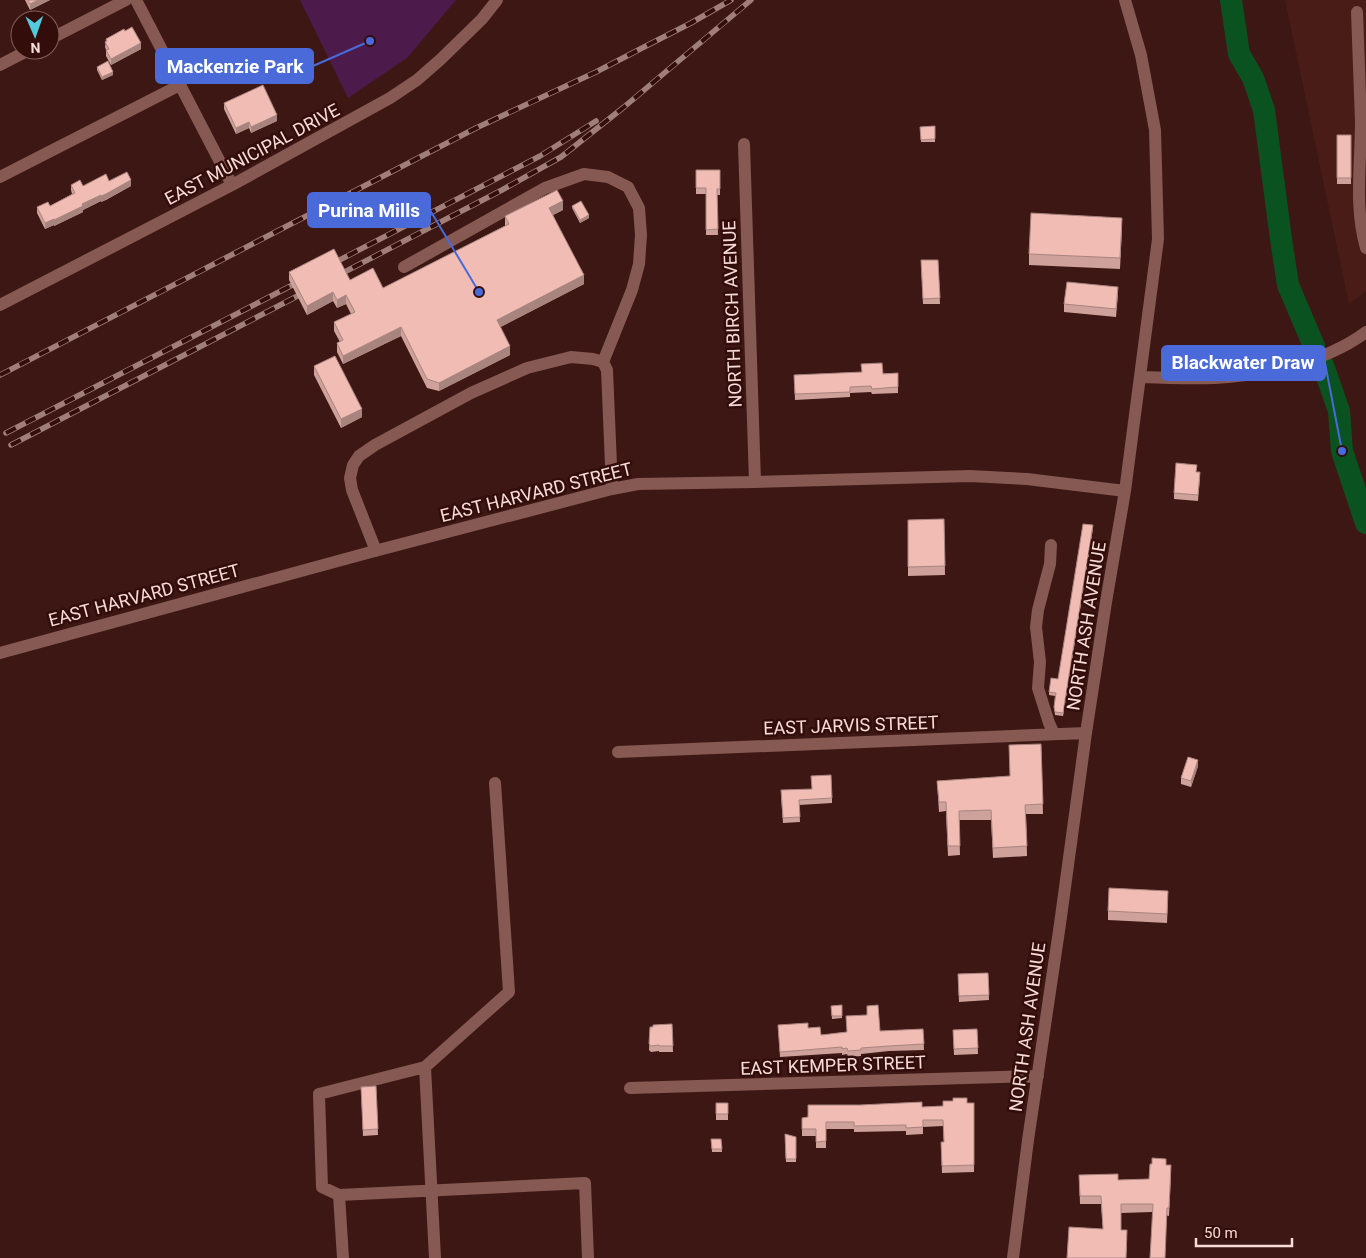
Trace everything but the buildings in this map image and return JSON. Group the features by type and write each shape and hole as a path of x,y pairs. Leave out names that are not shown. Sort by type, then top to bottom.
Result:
{"street":[{"path":"60,34 126,0"},
{"path":"136,0 232,185"},
{"name":"EAST MUNICIPAL DRIVE","path":"0,305 232,185 369,111 417,80 447,54 482,19 497,0"},
{"name":"NORTH ASH AVENUE","path":"1013,1258 1086,733 1125,491 1158,240 1155,130 1142,63 1125,0"},
{"path":"1357,12 1363,88 1359,207 1362,235 1366,248"},
{"path":"0,178 180,85"},
{"name":"NORTH BIRCH AVENUE","path":"744,144 755,482"},
{"path":"404,267 545,188 584,174 608,177 628,187 639,208 641,235 639,264 632,290 603,362"},
{"path":"1141,377 1216,378 1279,369 1314,358 1340,347 1366,332"},
{"path":"376,550 352,490 350,478 353,464 359,456 375,445 471,393 527,368 571,357 603,362 607,370 612,489"},
{"name":"EAST HARVARD STREET","path":"0,653 376,550 612,489 638,484 970,476 1027,480 1125,491"},
{"path":"1051,546 1050,564 1038,610 1036,627 1040,662 1038,688 1054,734"},
{"name":"EAST JARVIS STREET","path":"618,752 1086,733"},
{"path":"495,783 509,992 425,1067 318,1094 322,1187 339,1195 585,1183 588,1258"},
{"path":"425,1067 436,1258"},
{"name":"EAST KEMPER STREET","path":"630,1088 1038,1076"},
{"path":"339,1195 343,1258"}],"shaded area":[{"path":"300,0 456,0 407,58 348,98"},
{"path":"1285,0 1366,0 1366,291 1349,304"}],"waterway":[{"path":"1231,0 1239,54 1253,78 1264,110 1288,285 1314,346"},
{"path":"1323,365 1339,411 1342,451 1366,523"}],"railway":[{"path":"0,375 476,128 596,72 731,0"},
{"path":"333,278 561,157 624,107 751,0"},
{"path":"328,266 540,156 596,121"},
{"path":"6,433 304,279"},
{"path":"11,445 309,290"}],"place":[{"name":"Mackenzie Park","path":"370,41"},
{"name":"Purina Mills","path":"479,292"},
{"name":"Blackwater Draw","path":"1342,451"}]}
